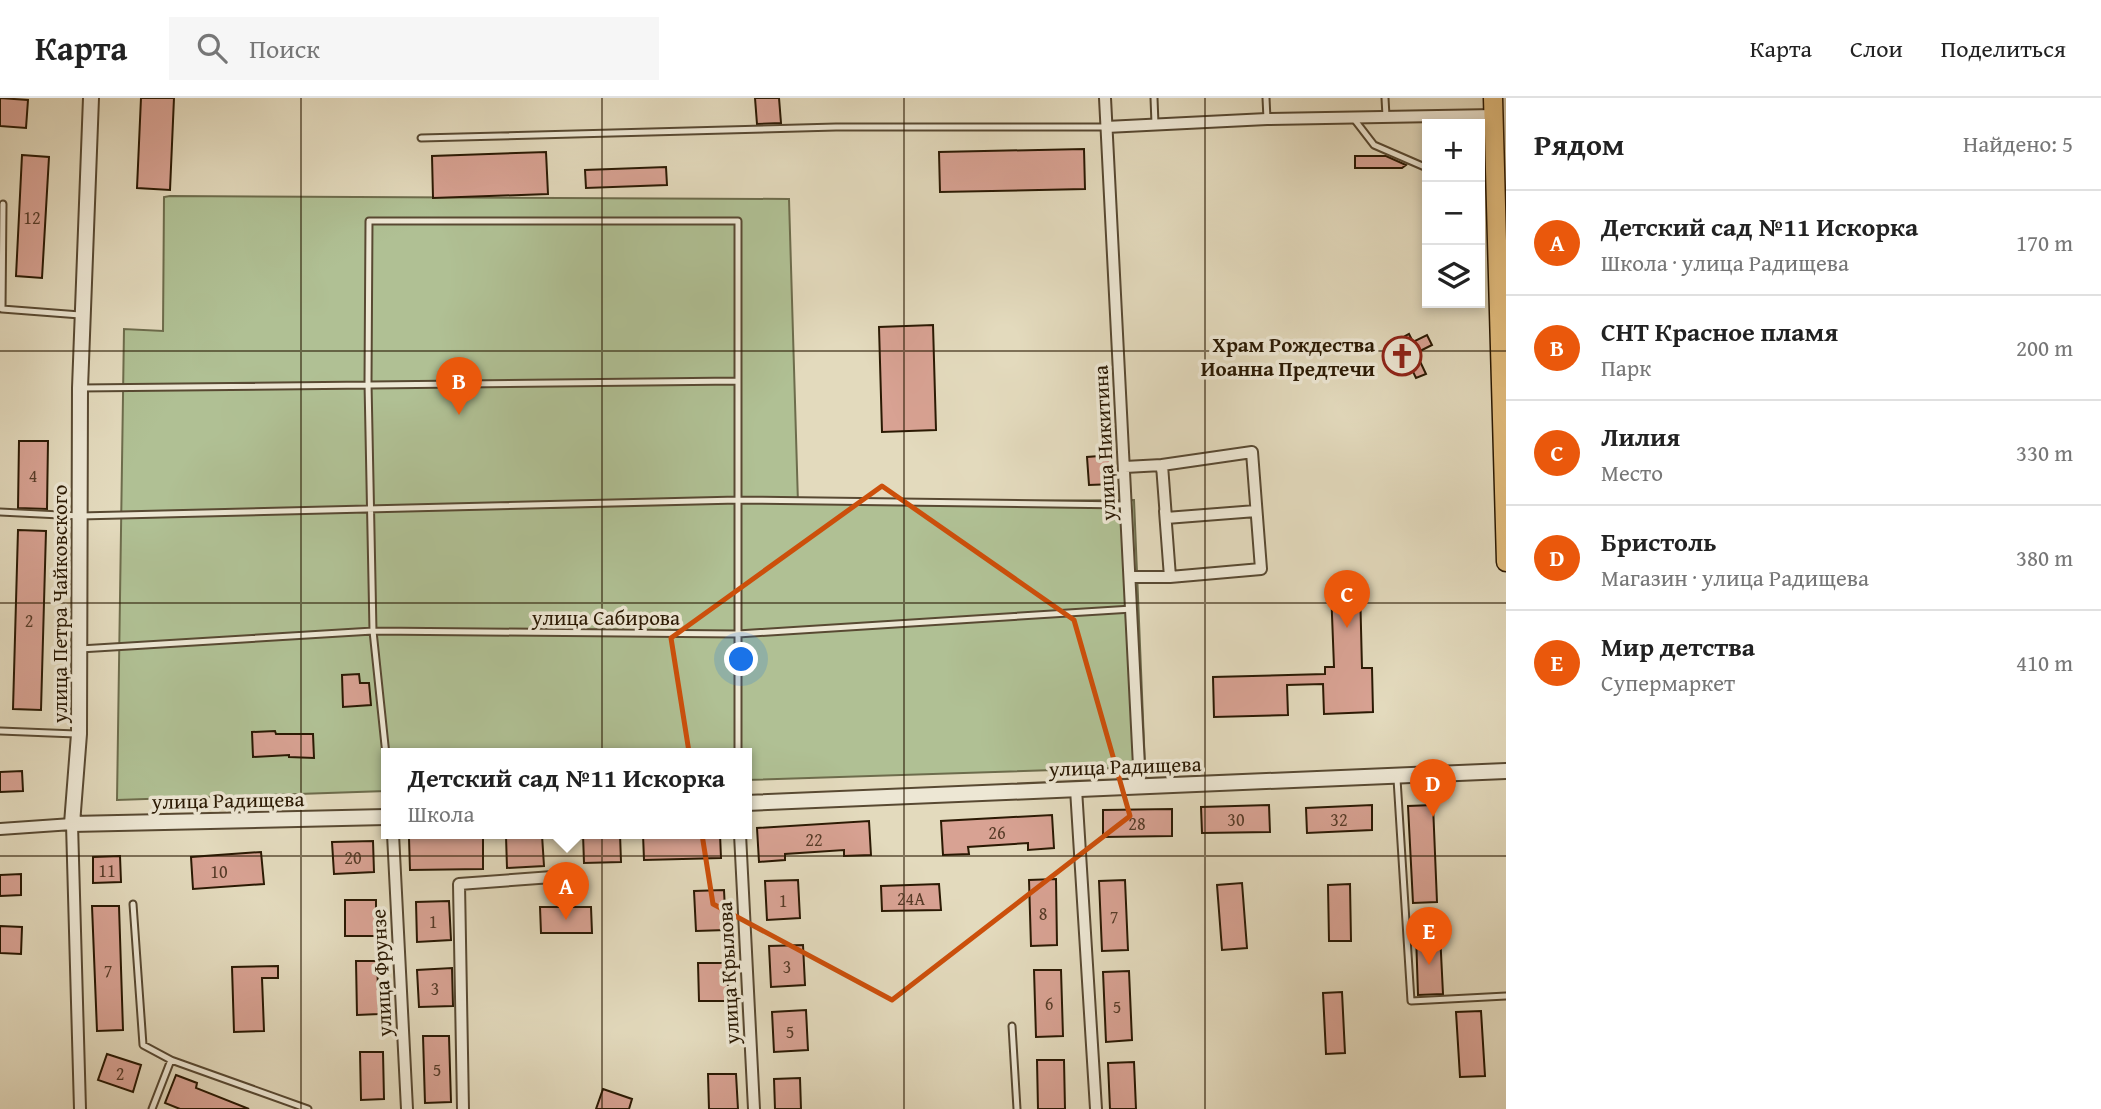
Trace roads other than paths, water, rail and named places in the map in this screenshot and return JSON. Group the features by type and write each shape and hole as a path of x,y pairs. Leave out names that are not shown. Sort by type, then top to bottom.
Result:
{"main road":[{"path":"1494,107 1491,173 1504,455 1506,562"}],"street":[{"name":"улица Петра Чайковского","path":"80,1109 72,824 79,734 80,388 91,98"},
{"name":"улица Никитина","path":"1105,98 1140,786"},
{"path":"1105,127 1386,116 1494,107"},
{"path":"1125,467 1162,465 1252,452 1261,569 1170,577 1130,577"},
{"path":"1162,465 1170,577"},
{"path":"1166,518 1256,511"},
{"name":"улица Радищева","path":"752,803 1506,771"},
{"path":"1076,789 1096,1109"},
{"name":"улица Радищева","path":"72,824 381,817"},
{"path":"0,828 72,824"},
{"name":"улица Фрунзе","path":"393,839 407,1109"},
{"name":"улица Крылова","path":"740,839 754,1109"},
{"path":"463,1109 459,884 566,876"}],"lane":[{"path":"1154,98 1155,124"},
{"path":"1266,98 1267,119"},
{"path":"1385,98 1386,116"},
{"path":"1352,117 1374,145 1422,166"},
{"path":"421,138 836,127 1105,127"},
{"path":"3,204 2,309 84,316"},
{"path":"385,748 373,631 368,383 369,221 738,221 738,748"},
{"path":"80,388 738,381"},
{"path":"0,513 80,516 738,500 1127,505"},
{"name":"улица Сабирова","path":"80,649 373,631 738,634 1132,609"},
{"path":"0,731 79,734"},
{"path":"1397,776 1411,1001 1506,996"},
{"path":"133,904 143,1045 171,1060 308,1109"},
{"path":"1012,1026 1017,1109"},
{"path":"152,1109 171,1060"}],"place":[{"name":"Храм Рождества Иоанна Предтечи","path":"1402,356"},
{"name":"СНТ Красное пламя","path":"459,415"},
{"name":"Лилия","path":"1347,628"},
{"name":"Бристоль","path":"1433,817"},
{"name":"Детский сад №11 Искорка","path":"566,920"},
{"name":"Мир детства","path":"1429,965"}]}
